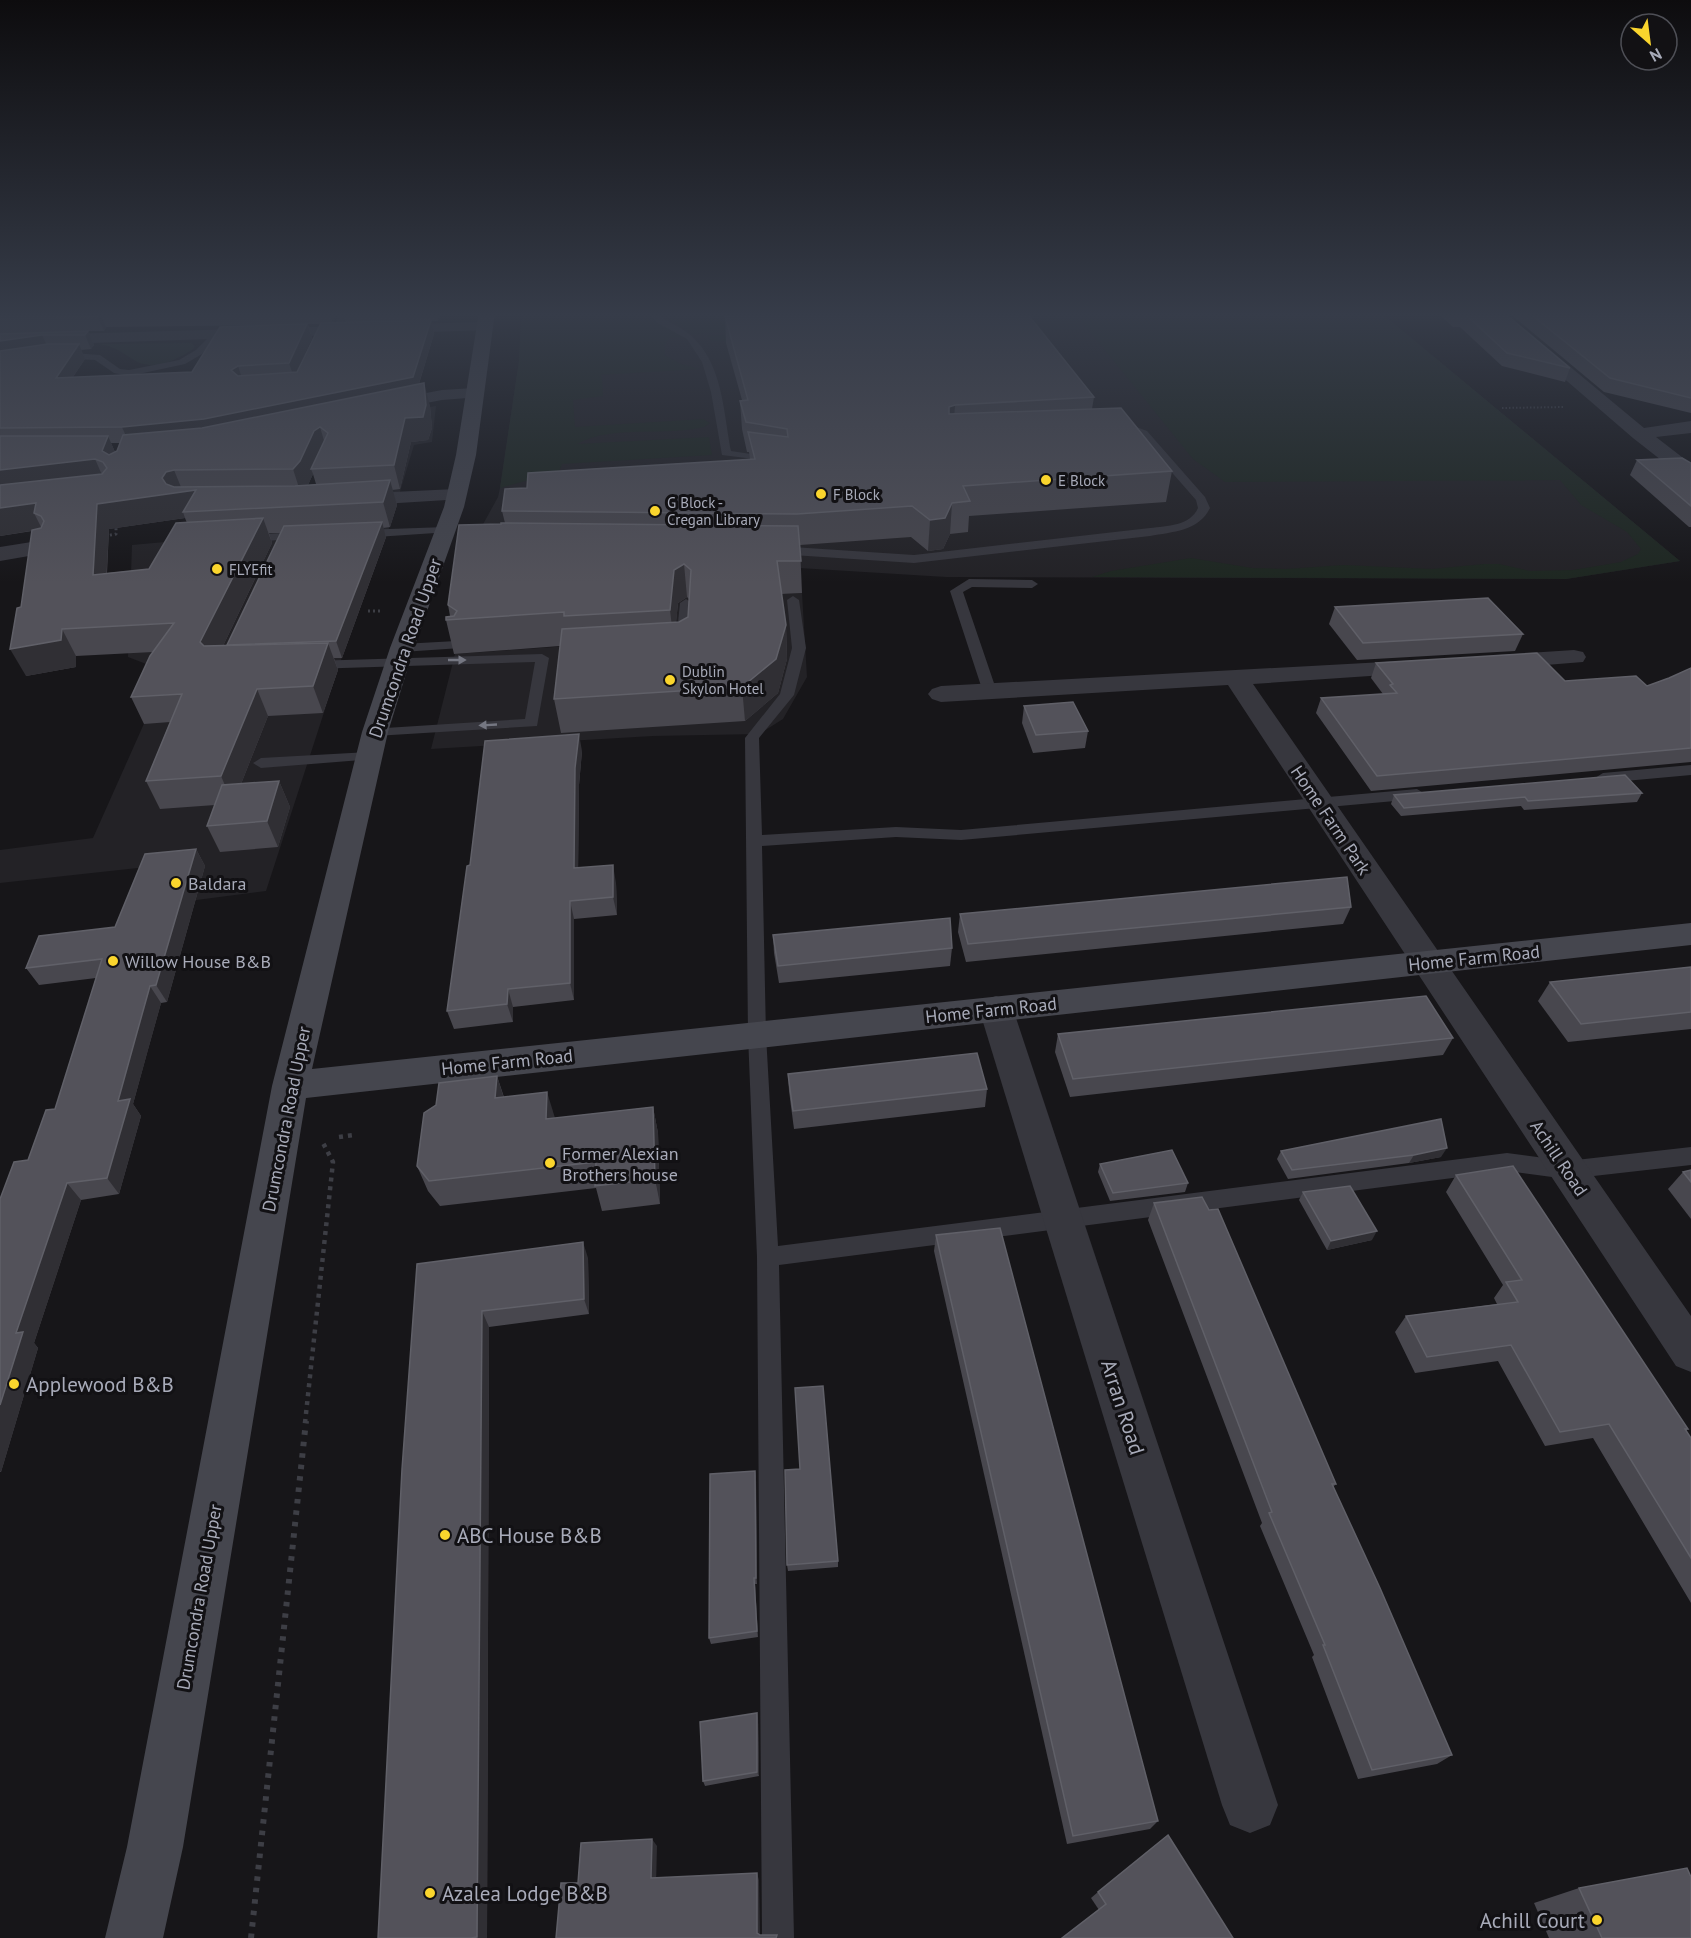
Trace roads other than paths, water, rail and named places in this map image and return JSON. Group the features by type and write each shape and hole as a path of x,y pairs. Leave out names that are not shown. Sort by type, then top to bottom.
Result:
{"main road":[{"name":"Drumcondra Road Upper","path":"134,1938 155,1847 290,1086 372,744 400,655 447,542 466,455 473,402"},
{"name":"Home Farm Road","path":"290,1086 1691,934"}],"street":[{"path":"371,409 404,402"},
{"path":"1602,402 1691,474"},
{"path":"1640,434 1691,426"},
{"path":"334,501 456,495"},
{"path":"0,554 44,547"},
{"path":"941,694 1574,657"},
{"name":"Home Farm Park","path":"1236,678 1427,963"},
{"name":"Achill Road","path":"1427,963 1691,1352"},
{"name":"Arran Road","path":"996,1009 1250,1805"}],"lane":[{"path":"716,402 726,453 784,463"},
{"path":"764,550 914,559 1150,532 1173,528 1198,519 1204,508 1201,498 1152,442 1134,428 1106,421"},
{"path":"352,535 447,542"},
{"path":"228,540 286,540"},
{"path":"990,692 956,591 969,583 1032,584"},
{"path":"778,1938 768,1257 757,1035 752,738 787,695 798,648 793,600"},
{"path":"671,651 682,650 686,603"},
{"path":"302,665 400,655 456,645"},
{"path":"261,763 372,744 532,723 548,658 400,655"},
{"path":"1585,779 1691,770"},
{"path":"755,841 896,832 961,835 1432,792"},
{"path":"768,1257 1063,1221 1507,1162 1567,1170 1691,1156"}],"place":[{"name":"E Block","path":"1046,480"},
{"name":"F Block","path":"821,494"},
{"name":"G Block - Cregan Library","path":"655,511"},
{"name":"FLYEfit","path":"217,569"},
{"name":"Dublin Skylon Hotel","path":"670,680"},
{"name":"Baldara","path":"176,883"},
{"name":"Willow House B&B","path":"113,961"},
{"name":"Former Alexian Brothers house","path":"550,1163"},
{"name":"Applewood B&B","path":"14,1384"},
{"name":"ABC House B&B","path":"445,1535"},
{"name":"Azalea Lodge B&B","path":"430,1893"},
{"name":"Achill Court","path":"1597,1920"}]}
